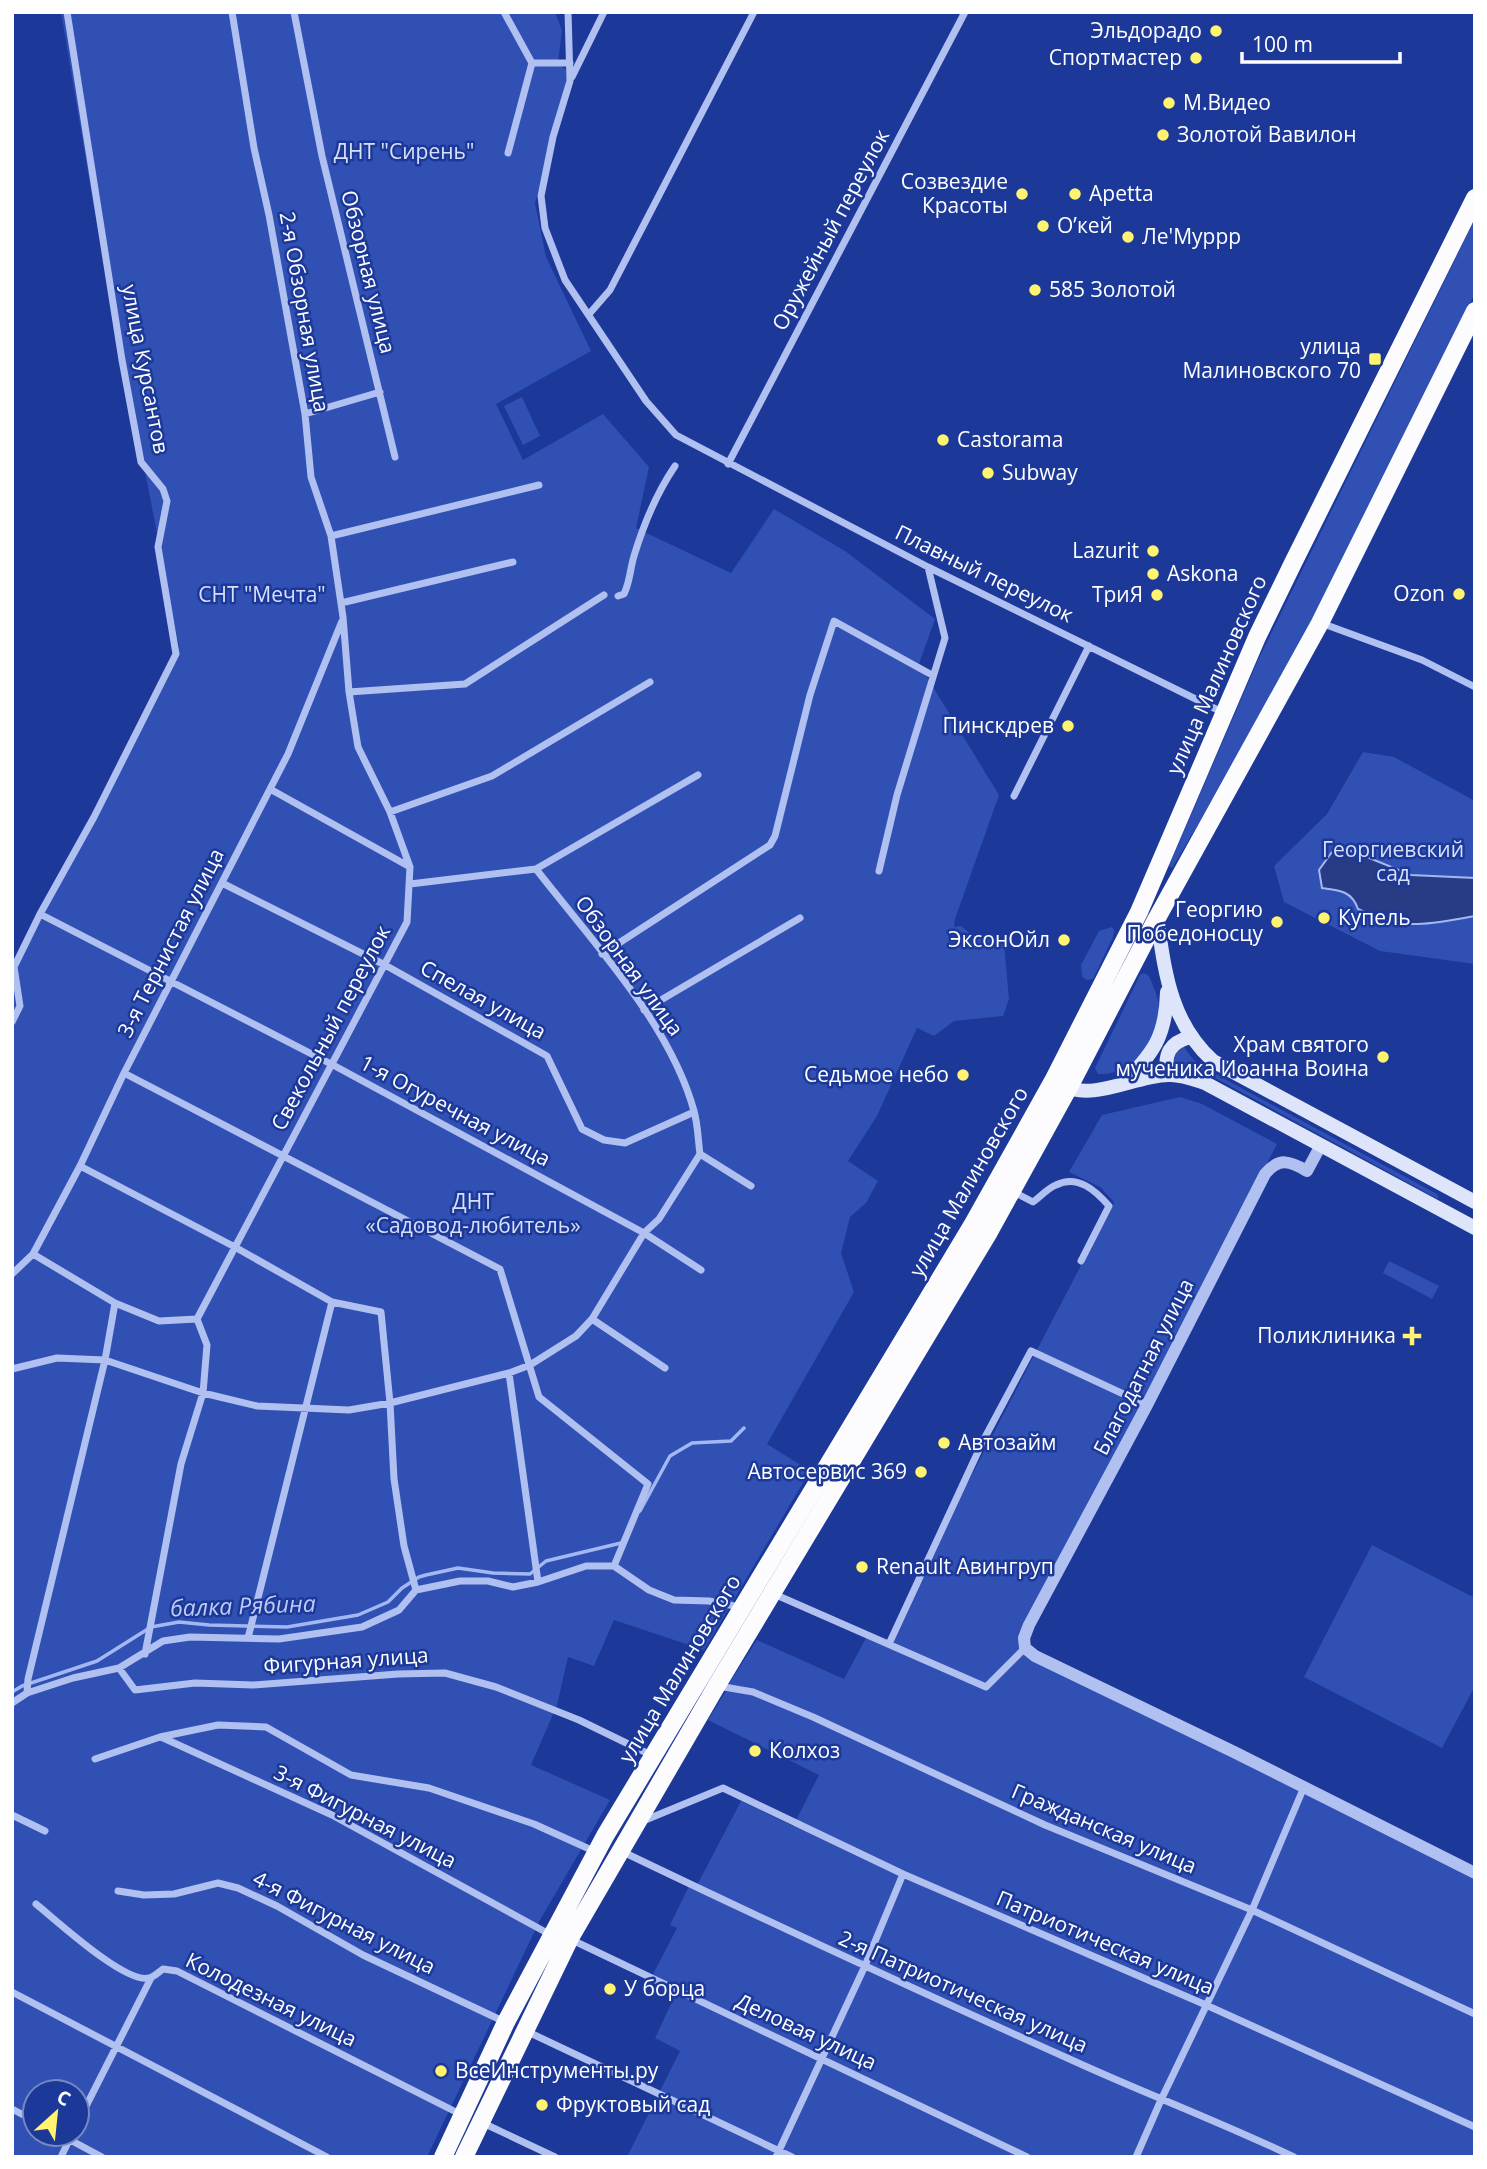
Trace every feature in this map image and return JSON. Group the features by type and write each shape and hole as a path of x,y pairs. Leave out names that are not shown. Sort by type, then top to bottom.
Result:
{"highway":[{"name":"улица Малиновского","path":"464,2157 570,1938 1012,1191 1293,563 1475,198"},
{"name":"улица Малиновского","path":"443,2157 506,2022 596,1852 973,1224 1061,1085 1157,918 1320,622 1475,311"}],"main road":[{"path":"1123,1085 1147,1059 1158,1042 1164,1024 1167,984 1157,918"},
{"path":"1167,984 1191,1037 1207,1056 1232,1074 1475,1203"},
{"path":"1168,1075 1168,1050 1181,1040 1191,1037"},
{"path":"1061,1085 1099,1089 1168,1075 1185,1076 1205,1083 1471,1226"},
{"path":"1437,1208 1444,1208 1450,1202 1449,1189"},
{"path":"1471,1226 1464,1214 1468,1206 1475,1203"}],"street":[{"name":"улица Курсантов","path":"12,1022 20,1006 13,967 94,817 176,654 158,547 167,500 163,489 141,462 122,360 67,12"},
{"name":"2-я Обзорная улица","path":"232,12 254,148 269,215 305,414 311,477 331,536 343,617"},
{"name":"Обзорная улица","path":"294,12 322,156 395,457"},
{"path":"503,12 532,63 508,153"},
{"path":"568,12 570,81"},
{"path":"570,81 604,12"},
{"path":"590,313 610,290 754,12"},
{"name":"Оружейный переулок","path":"729,464 965,12"},
{"path":"532,63 570,63"},
{"name":"Плавный переулок","path":"570,81 553,137 541,196 545,228 565,280 590,313 646,401 676,435 928,567 1225,714"},
{"path":"305,414 380,392"},
{"path":"618,596 624,594 627,587 633,558 656,495 675,466"},
{"path":"331,536 538,485"},
{"path":"341,603 513,562"},
{"path":"879,870 897,795 945,638 928,567"},
{"path":"349,692 465,684 604,595"},
{"name":"Свекольный переулок","path":"197,1319 233,1246 333,1065 407,922 410,867 390,812 358,747 349,692 343,617"},
{"name":"3-я Тернистая улица","path":"12,1274 33,1254 80,1166 124,1073 288,754 343,617"},
{"path":"602,954 770,845 775,836 810,695 834,621 933,675"},
{"path":"1320,622 1422,660 1475,687"},
{"path":"1014,796 1089,646"},
{"path":"390,812 492,776 650,682"},
{"path":"410,884 536,869 698,775"},
{"path":"270,789 410,867"},
{"name":"Обзорная улица","path":"536,869 644,1010 674,1058 694,1112 700,1154"},
{"name":"Спелая улица","path":"222,883 384,965 547,1056 582,1129 604,1140 625,1143 694,1112"},
{"name":"1-я Огуречная улица","path":"40,914 333,1065 644,1233 701,1270"},
{"path":"644,1010 800,918"},
{"path":"124,1073 500,1269 539,1397 648,1484 614,1566"},
{"name":"Благодатная улица","path":"773,1593 986,1687 1025,1648 1024,1639 1029,1625 1147,1405 1265,1174 1272,1165 1291,1162 1307,1171 1321,1145"},
{"path":"12,1369 57,1358 105,1360 203,1393 257,1406 349,1410 390,1403 509,1373 530,1365 576,1336 592,1319 644,1233 659,1219 700,1154 751,1186"},
{"path":"80,1166 233,1246 332,1302 381,1312 394,1479 404,1546 416,1590"},
{"path":"1012,1191 1033,1202 1056,1184 1081,1183 1095,1190 1109,1206 1081,1261"},
{"path":"33,1254 115,1303 159,1321 197,1319 206,1345 203,1393 181,1464 145,1654"},
{"path":"248,1638 332,1302"},
{"path":"27,1693 28,1679 105,1360 115,1303"},
{"path":"592,1319 665,1368"},
{"path":"889,1644 983,1441 1031,1351 1147,1405"},
{"path":"509,1373 538,1583"},
{"path":"12,1703 27,1693 73,1678 119,1668 163,1641 190,1637 279,1639 362,1627 399,1610 416,1590 460,1581 488,1581 513,1587 538,1583 586,1566 614,1566 649,1590 674,1600 709,1601 744,1608"},
{"path":"1025,1648 1035,1656 1475,1873"},
{"name":"Фигурная улица","path":"119,1668 135,1690 195,1683 253,1685 445,1673 496,1687 579,1720 654,1756"},
{"name":"Гражданская улица","path":"718,1685 753,1692 813,1717 1045,1825 1252,1910 1475,2014"},
{"path":"95,1759 160,1737 218,1724 266,1727 351,1775 429,1788 534,1824 596,1852"},
{"name":"3-я Фигурная улица","path":"160,1737 332,1815 551,1935"},
{"path":"1136,2157 1252,1910 1304,1787"},
{"name":"Патриотическая улица","path":"636,1824 723,1788 903,1874 1206,2005 1475,2127"},
{"path":"12,1815 45,1831"},
{"name":"2-я Патриотическая улица","path":"621,1850 864,1968 1161,2100 1222,2123 1294,2157"},
{"path":"777,2154 864,1968 903,1874"},
{"name":"4-я Фигурная улица","path":"118,1892 174,1894 218,1883 238,1888 277,1906 363,1955 506,2022"},
{"name":"Колодезная улица","path":"36,1904 116,1967 140,1978 151,1978 163,1969 177,1971 463,2115"},
{"name":"Деловая улица","path":"570,1938 1027,2157"},
{"path":"91,2097 151,1978"},
{"path":"12,1992 327,2157"},
{"path":"524,2030 777,2154 792,2157"},
{"path":"481,2122 555,2157"}],"green space":[{"name":"ДНТ «Садовод-любитель»","path":"61,12 555,12 562,30 558,63 569,72 535,203 546,257 591,351 496,404 523,460 603,414 649,467 636,528 731,573 774,509 845,551 935,619 919,664 999,795 954,927 961,926 976,938 990,933 1004,943 1009,999 1003,1016 954,1021 934,1036 917,1028 877,1116 848,1161 878,1181 866,1203 850,1217 841,1253 854,1292 767,1444 810,1471 704,1650 614,1620 594,1666 568,1657 557,1705 531,1765 610,1800 540,1920 427,2157 12,2157 12,974 179,647 94,208"},
{"path":"1475,219 1475,293 1319,608 1226,778 1172,868 1169,866 1258,660"},
{"path":"522,397 540,436 523,445 504,406"},
{"name":"Георгиевский сад","path":"1363,752 1394,757 1475,801 1475,964 1380,951 1284,902 1274,866 1327,814"},
{"path":"1112,927 1113,937 1093,979 1086,980 1082,976 1081,965 1099,931"},
{"path":"1144,973 1149,976 1159,1004 1160,1014 1154,1036 1141,1056 1131,1064 1121,1070 1098,1074 1095,1068 1140,975"},
{"path":"1183,1046 1193,1059 1208,1070 1437,1194 1439,1198 1206,1073 1197,1069 1172,1066 1176,1053"},
{"path":"1180,1097 1202,1104 1277,1144 1018,1650 1475,1878 1475,2157 627,2157 680,2051 655,2038 678,1989 652,1976 677,1928 670,1925 689,1886 695,1889 741,1801 793,1826 819,1775 708,1720 726,1691 755,1696 860,1736 728,1685 757,1640 844,1679 866,1638 891,1649 966,1486 1114,1202 1100,1187 1069,1172 1102,1115"},
{"path":"1389,1261 1439,1286 1432,1299 1383,1273"},
{"path":"1372,1545 1475,1598 1475,1686 1442,1748 1304,1677"}],"shaded area":[{"path":"1352,851 1411,875 1475,878 1475,916 1416,924 1389,921 1358,909 1348,895 1322,888 1319,870 1332,852"}],"waterway":[{"name":"балка Рябина","path":"640,1511 670,1456 692,1443 731,1441 744,1428"},
{"name":"балка Рябина","path":"12,1692 22,1686 97,1661 151,1627 179,1622 287,1627 358,1615 388,1602 402,1588 426,1575 458,1568 530,1574 546,1561 621,1543"}],"place":[{"name":"Эльдорадо","path":"1216,31"},
{"name":"Спортмастер","path":"1196,58"},
{"name":"М.Видео","path":"1169,103"},
{"name":"Золотой Вавилон","path":"1163,135"},
{"name":"Созвездие Красоты","path":"1022,194"},
{"name":"Apetta","path":"1075,194"},
{"name":"О’кей","path":"1043,226"},
{"name":"Ле'Муррр","path":"1128,237"},
{"name":"585 Золотой","path":"1035,290"},
{"name":"улица Малиновского 70","path":"1375,359"},
{"name":"Castorama","path":"943,440"},
{"name":"Subway","path":"988,473"},
{"name":"Lazurit","path":"1153,551"},
{"name":"Askona","path":"1153,574"},
{"name":"Ozon","path":"1459,594"},
{"name":"ТриЯ","path":"1157,595"},
{"name":"Пинскдрев","path":"1068,726"},
{"name":"Купель","path":"1324,918"},
{"name":"Георгию Победоносцу","path":"1277,922"},
{"name":"ЭксонОйл","path":"1064,940"},
{"name":"Храм святого мученика Иоанна Воина","path":"1383,1057"},
{"name":"Седьмое небо","path":"963,1075"},
{"name":"Поликлиника","path":"1412,1336"},
{"name":"Автозайм","path":"944,1443"},
{"name":"Автосервис 369","path":"921,1472"},
{"name":"Renault Авингруп","path":"862,1567"},
{"name":"Колхоз","path":"755,1751"},
{"name":"У борца","path":"610,1989"},
{"name":"ВсеИнструменты.ру","path":"441,2071"},
{"name":"Фруктовый сад","path":"542,2105"}],"park label":[{"name":"ДНТ \"Сирень\"","path":"404,152"},
{"name":"СНТ \"Мечта\"","path":"262,595"}]}
